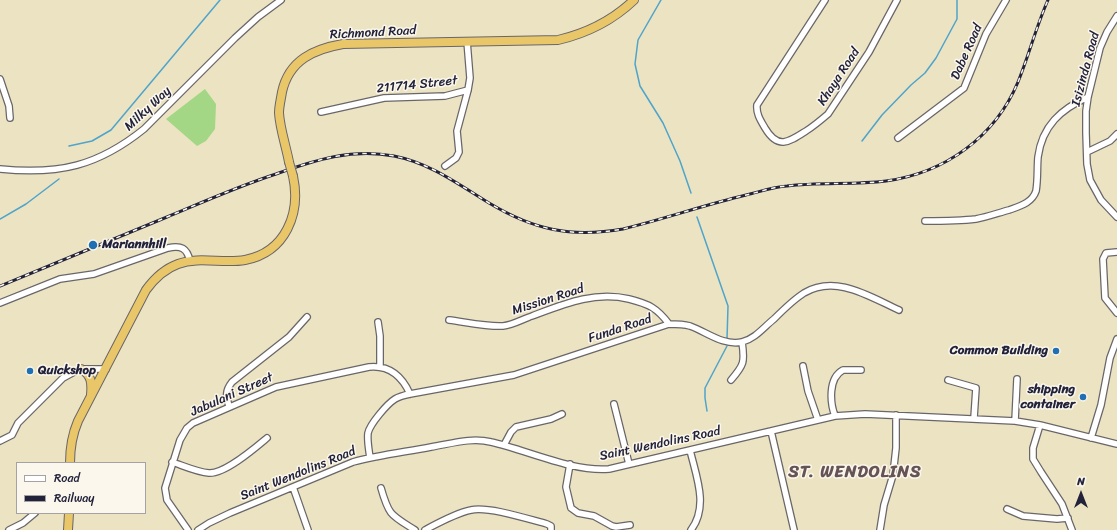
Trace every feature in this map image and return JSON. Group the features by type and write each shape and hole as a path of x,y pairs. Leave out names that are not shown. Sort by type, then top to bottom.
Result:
{"highway":[{"name":"Richmond Road","path":"70,462 73,433 146,290 153,280 172,266 190,260 244,260 255,257 266,251 285,234 292,220 296,189 279,113 280,100 284,84 290,72 299,61 307,55 322,48 343,44 558,40 594,29 621,12 634,0"},
{"path":"82,369 91,380 91,398"},
{"path":"68,530 69,514"}],"street":[{"name":"Milky Way","path":"0,169 33,171 70,167 114,151 144,130 235,38 258,17 281,0"},
{"name":"Khaya Road","path":"825,0 757,105 757,114 759,118 770,136 778,141 786,142 793,140 821,121 828,114 869,52 897,0"},
{"name":"Dabe Road","path":"900,136 964,88 986,34 1006,0"},
{"name":"Isizinda Road","path":"1117,16 1103,39 1088,97 1086,111 1087,152 1090,180 1096,193 1106,207 1117,217"},
{"path":"445,166 456,158 460,152 457,131 468,90 470,72 467,41"},
{"path":"0,78 9,106 10,118"},
{"name":"211714 Street","path":"321,112 384,98 445,96 468,90"},
{"path":"925,221 976,219 992,216 1019,207 1030,201 1036,191 1040,149 1048,128 1055,118 1065,109 1088,97"},
{"path":"1087,152 1110,141 1117,134"},
{"path":"0,303 60,279 94,274 168,248 183,248 188,254 190,260"},
{"path":"1117,252 1106,253 1103,259 1105,296 1107,301 1117,313"},
{"path":"731,380 742,366 744,356 742,342 757,334 784,309 805,293 823,287 846,287 899,310"},
{"name":"Mission Road","path":"449,320 502,326 570,302 597,296 609,296 647,304 662,314 669,324"},
{"path":"229,406 226,396 232,382 289,337 308,317"},
{"path":"378,322 380,336 380,367 396,374 406,384 410,394"},
{"name":"Funda Road","path":"370,458 368,432 371,425 395,399 410,394 514,375 669,324 691,326 722,341 742,342"},
{"path":"1091,438 1104,393 1110,358 1117,339"},
{"path":"803,366 808,391 818,420"},
{"name":"Jabulani Street","path":"188,530 167,500 165,488 180,440 187,428 193,423 229,406 276,387 369,367 380,367"},
{"path":"0,441 12,435 18,423 63,378 82,369 106,369"},
{"path":"835,416 831,399 834,382 837,375 843,370 861,370"},
{"path":"1015,421 1017,379"},
{"path":"948,380 976,388 974,418"},
{"path":"614,404 629,464"},
{"path":"504,445 510,432 516,427 551,419 562,414"},
{"name":"Saint Wendolins Road","path":"198,530 230,513 353,462 468,441 485,441 504,445 570,464 599,470 609,469 835,416 865,414 1015,421 1040,425 1117,444"},
{"path":"880,530 884,505 893,475 896,448 896,415"},
{"path":"1040,425 1033,448 1034,459 1062,504 1072,530"},
{"path":"771,431 794,530"},
{"path":"172,462 205,472 215,473 227,468 268,438"},
{"path":"690,450 701,500 698,518 691,530"},
{"path":"570,464 566,487 571,508 578,513 594,516 612,526 616,527 630,525"},
{"path":"293,487 308,530"},
{"path":"381,488 385,502 392,516 415,530"},
{"path":"425,530 466,511 476,509 547,524 551,526 551,530"},
{"path":"1007,509 1022,516 1057,519 1068,518"},
{"path":"9,530 23,523 34,514"}],"green space":[{"path":"205,89 216,104 215,129 206,141 197,146 166,119"}],"waterway":[{"path":"69,146 92,141 111,130 220,0"},
{"path":"661,0 638,40 635,64 640,86 663,123 680,161 691,193"},
{"path":"862,141 882,115 925,73 936,58 957,19 957,0"},
{"path":"0,219 26,204 59,179"},
{"path":"697,217 728,306 727,339"},
{"path":"707,411 705,388 727,346"}],"railway":[{"path":"0,286 221,194 305,164 348,154 378,154 407,159 432,169 489,203 522,220 553,230 586,233 623,229 777,187 874,182 908,177 948,161 966,149 996,120 1008,102 1018,82 1048,0"}],"place":[{"name":"Mariannhill","path":"93,245"},
{"name":"Common Building","path":"1056,351"},
{"name":"Quickshop","path":"30,371"},
{"name":"shipping container","path":"1083,397"}],"district":[{"name":"ST. WENDOLINS","path":"855,473"}]}
